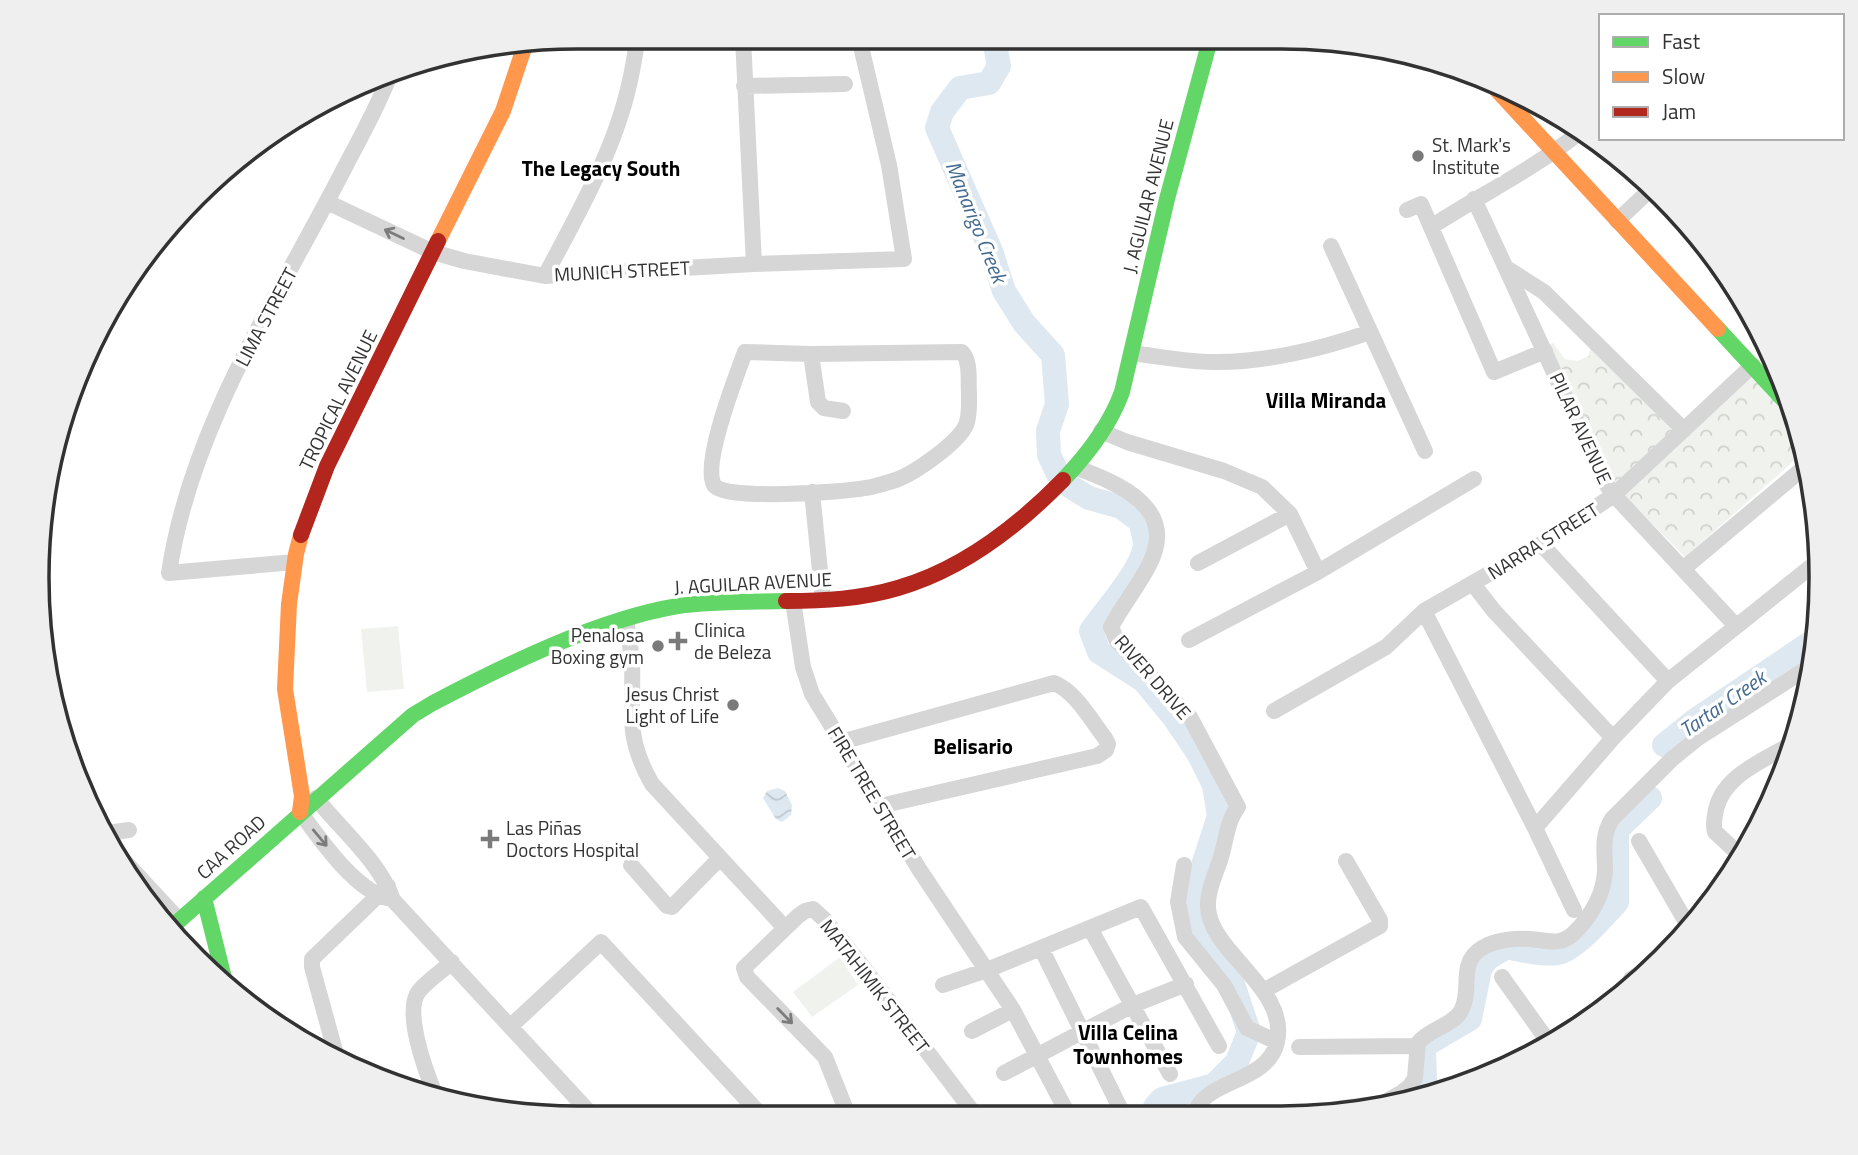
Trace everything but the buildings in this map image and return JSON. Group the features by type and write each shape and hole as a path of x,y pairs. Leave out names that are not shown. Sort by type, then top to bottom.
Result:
{"main road":[{"name":"J. AGUILAR AVENUE","path":"306,802 439,697 547,649 626,618 678,606 721,602 823,600 887,592 929,577 1013,526 1051,493 1073,469 1115,408 1128,374 1154,253 1208,49"},
{"name":"TROPICAL AVENUE","path":"306,802 285,690 287,631 295,562 302,533 327,466 503,111 523,52"},
{"path":"1506,100 1774,388"},
{"name":"CAA ROAD","path":"177,922 306,802"},
{"path":"204,898 211,915 216,962"}],"street":[{"path":"545,275 578,213 609,145 629,86 636,49"},
{"path":"743,49 754,264"},
{"name":"MUNICH STREET","path":"327,202 433,253 545,275 904,259 889,165 862,49"},
{"path":"744,86 845,84"},
{"name":"LIMA STREET","path":"295,562 169,573 189,482 208,432 384,86"},
{"path":"1431,227 1554,153 1573,137"},
{"path":"1617,221 1645,195"},
{"name":"PILAR AVENUE","path":"1474,199 1604,481 1736,626"},
{"path":"1407,210 1421,204 1494,372 1545,351"},
{"path":"1331,246 1425,451"},
{"path":"1508,270 1544,292 1684,430"},
{"path":"1131,353 1210,362 1245,361 1333,345 1370,332"},
{"path":"745,352 811,354 962,352 967,361 970,404 965,426 948,447 898,479 865,488 738,494 719,491 714,485 712,475 716,439 745,352"},
{"path":"811,354 818,402 824,408 842,411"},
{"name":"NARRA STREET","path":"1273,711 1386,646 1424,611 1541,544 1614,495 1753,365"},
{"path":"1101,430 1127,442 1224,471 1262,486 1290,514 1318,572"},
{"name":"RIVER DRIVE","path":"1073,469 1111,481 1130,492 1145,505 1158,526 1156,546 1149,566 1111,627 1117,640 1190,718 1238,807 1232,815 1208,896 1208,912 1213,925 1243,967 1265,990 1275,1015 1273,1041"},
{"path":"1683,569 1799,472"},
{"path":"1189,640 1318,572 1474,479"},
{"path":"812,492 823,600"},
{"path":"1198,563 1290,514"},
{"path":"1541,544 1668,681"},
{"path":"1535,828 1613,738 1668,681 1809,569"},
{"path":"1473,584 1494,611 1613,738"},
{"name":"FIRE TREE STREET","path":"793,601 807,681 812,694 919,869 1013,1010 1064,1106"},
{"path":"1424,611 1574,910"},
{"path":"626,618 632,661 631,724 637,756 652,784 785,928"},
{"path":"1403,1091 1415,1078 1416,1046 1421,1039 1452,1019 1462,1009 1467,965 1482,948 1519,939 1562,941 1574,934 1603,889 1605,831 1612,819 1672,759 1713,727 1800,673"},
{"path":"841,742 1054,683 1069,693 1108,744 1106,750 1097,755 880,806"},
{"path":"1734,849 1713,827 1717,801 1727,785 1741,773 1780,751"},
{"path":"306,802 378,870 387,894 584,1106"},
{"path":"306,802 342,863 360,883 387,894"},
{"path":"115,832 129,830"},
{"path":"1639,841 1684,919"},
{"path":"342,863 358,849"},
{"path":"631,865 667,906 672,907 720,858"},
{"path":"1265,990 1380,926 1380,920 1346,861"},
{"path":"1184,865 1178,902 1185,937 1224,985 1247,1028 1273,1041 1271,1055 1259,1068 1216,1090 1203,1098 1197,1106"},
{"path":"334,1046 312,959 387,894"},
{"path":"943,985 1141,907 1219,1046"},
{"name":"MATAHIMIK STREET","path":"844,1106 825,1057 745,972 746,964 804,911 813,909 863,967 967,1106"},
{"path":"1090,928 1170,1074"},
{"path":"511,1026 601,942 753,1106"},
{"path":"1041,948 1119,1106"},
{"path":"432,1085 414,1022 413,1002 419,991 452,962"},
{"path":"1502,977 1544,1036"},
{"path":"1004,1073 1133,1005 1186,984"},
{"path":"972,1031 1013,1010"},
{"path":"1299,1047 1416,1046"}],"green space":[{"path":"1553,343 1565,359 1577,361 1589,356 1591,344 1674,432 1614,488 1548,345"},
{"path":"1753,375 1780,404 1795,460 1685,557 1624,495"},
{"path":"398,626 404,689 367,692 361,629"},
{"path":"840,957 858,985 812,1017 793,992"}],"water":[{"path":"778,788 785,791 792,805 791,815 782,822 776,819 763,798 767,791"}],"waterway":[{"name":"Manarigo Creek","path":"996,49 999,66 989,83 960,88 942,112 937,128 991,251 1004,291 1024,323 1053,355 1057,404 1048,431 1049,455 1058,474 1071,487 1089,498 1121,507 1140,521 1145,543 1139,564 1091,631 1099,652 1144,681 1173,716 1198,753 1214,785 1219,816 1197,884 1193,910 1200,928 1223,954 1249,1032 1237,1062 1214,1085 1162,1099 1156,1106"},
{"name":"Tartar Creek","path":"1664,745 1694,721 1804,647"},
{"name":"Tartar Creek","path":"1423,1086 1425,1084 1424,1046 1470,1019 1480,969 1488,958 1507,947 1546,953 1565,950 1573,946 1617,902 1617,830 1650,798"}],"traffic: fast":[{"path":"1063,480 1097,439 1122,392 1167,199 1208,49"},
{"path":"1718,329 1774,390"},
{"path":"177,922 413,715 433,703 553,645 648,612 718,602 786,601"},
{"path":"204,898 221,968"}],"traffic: slow":[{"path":"438,241 503,111 523,52"},
{"path":"1507,100 1718,329"},
{"path":"300,812 302,796 285,689 289,604 301,535"}],"traffic: jam":[{"path":"301,535 327,466 438,241"},
{"path":"786,601 828,600 884,592 944,570 1008,530 1063,480"}],"place":[{"name":"St. Mark's Institute","path":"1418,156"},
{"name":"Clinica de Beleza","path":"678,641"},
{"name":"Penalosa Boxing gym","path":"658,646"},
{"name":"Jesus Christ Light of Life","path":"733,705"},
{"name":"Las Piñas Doctors Hospital","path":"490,839"}],"district":[{"name":"The Legacy South","path":"601,169"},
{"name":"Villa Miranda","path":"1326,401"},
{"name":"Belisario","path":"973,747"},
{"name":"Villa Celina Townhomes","path":"1128,1045"}]}
